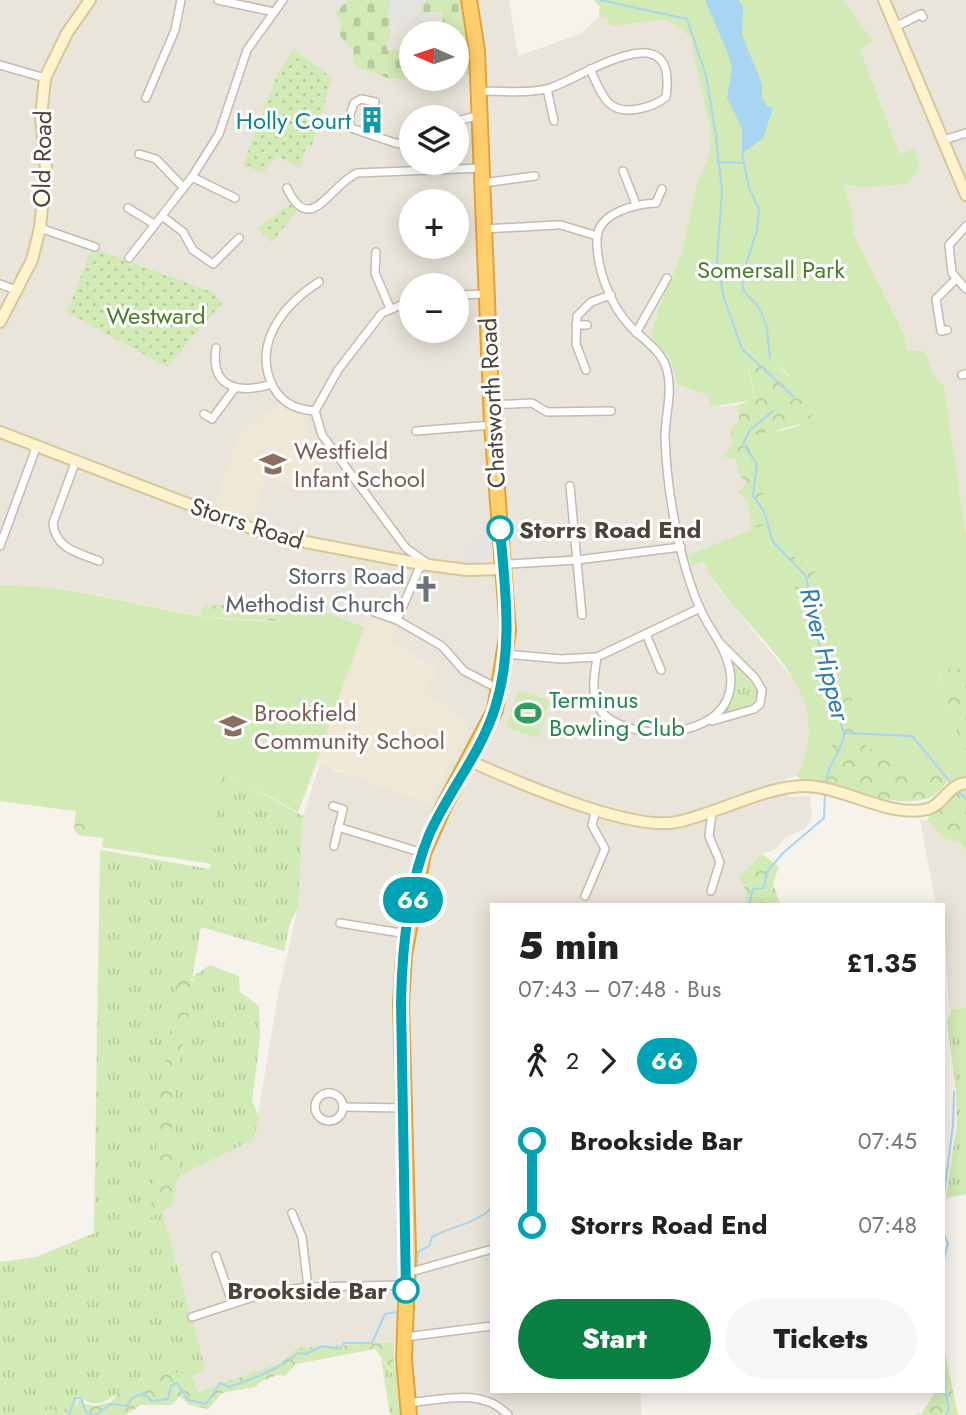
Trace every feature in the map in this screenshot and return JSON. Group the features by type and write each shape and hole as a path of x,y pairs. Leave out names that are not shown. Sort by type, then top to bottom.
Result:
{"highway":[{"name":"Chatsworth Road","path":"408,1409 401,1003 407,934 423,853 444,806 495,710 506,654 509,610 492,425 481,115 477,51 469,0"}],"street":[{"name":"Old Road","path":"0,322 32,260 40,228 46,169 41,117 45,78 67,33 90,0"},
{"path":"146,98 171,40 181,0"},
{"path":"218,0 274,12"},
{"path":"129,258 192,177 219,134 247,50 282,0"},
{"path":"884,0 966,195"},
{"path":"897,26 921,14 923,17"},
{"path":"479,91 547,89 620,55 647,52 658,57 665,69 666,97 647,107 618,107 609,104 590,69"},
{"path":"0,65 45,78"},
{"path":"547,89 554,121"},
{"path":"375,102 361,99 354,103 349,118 351,128 399,144"},
{"path":"469,118 481,115"},
{"path":"943,140 966,133"},
{"path":"139,154 156,159 183,187"},
{"path":"624,171 636,204"},
{"path":"287,188 302,208 308,210 317,208 346,178 357,173 535,176"},
{"path":"192,177 235,198"},
{"path":"657,212 656,203 662,189"},
{"path":"656,203 636,204 607,219 597,236 601,268 620,314 661,356 670,381 666,450 681,547 698,610 727,660 729,689 718,714 710,722"},
{"path":"128,208 154,224"},
{"path":"162,216 183,232 193,250 214,264 239,238"},
{"path":"484,229 559,225 597,236"},
{"path":"966,226 949,245 955,280 966,289"},
{"path":"40,228 95,247"},
{"path":"376,252 375,273 390,308"},
{"path":"636,332 667,278"},
{"path":"947,330 941,331 936,299 955,280"},
{"path":"315,411 285,403 272,384 265,357 269,337 283,313 300,295 319,282"},
{"path":"0,284 18,290"},
{"path":"469,295 487,294"},
{"path":"586,370 577,349 576,325 579,311 611,295"},
{"path":"397,620 426,565 406,548 322,435 315,411 338,370 382,313 399,305"},
{"path":"576,325 587,325"},
{"path":"216,348 217,370 225,383 248,391 272,384"},
{"path":"204,414 212,419 235,388"},
{"path":"491,405 532,403 547,412 611,411"},
{"path":"415,431 492,425"},
{"name":"Storrs Road","path":"0,432 75,463 269,535 426,565 467,570 506,566"},
{"path":"0,546 36,448"},
{"path":"75,463 53,523 54,534 64,546 99,561"},
{"path":"570,486 582,615"},
{"path":"506,566 681,547"},
{"path":"506,654 561,659 597,657 698,610"},
{"path":"374,612 397,620 442,646 464,671 500,690"},
{"path":"646,634 661,670"},
{"path":"597,657 596,703 604,715 632,727 671,734 754,709 760,704 762,691 755,678 720,644"},
{"path":"470,761 596,809 647,822 673,823 790,787 837,791 903,811 929,809 941,801 947,792 963,784"},
{"path":"333,806 343,809 334,846"},
{"path":"585,896 605,849 592,825 596,809"},
{"path":"710,891 720,862 709,836 712,813"},
{"path":"338,827 423,853"},
{"path":"340,923 407,934"},
{"path":"328,1092 337,1095 343,1107 340,1116 327,1121 319,1117 314,1105 319,1096 328,1092"},
{"path":"343,1107 404,1108"},
{"path":"292,1213 302,1237 308,1287"},
{"path":"192,1317 265,1293 407,1279 490,1250"},
{"path":"216,1256 232,1302"},
{"path":"405,1337 490,1326"},
{"path":"408,1409 476,1396 501,1408 508,1415"}],"shaded area":[{"path":"0,0 509,0 518,56 580,34 599,17 665,19 690,36 711,131 710,153 697,184 681,255 659,307 651,336 671,360 677,384 709,396 709,407 738,405 739,422 733,443 724,457 736,459 738,473 746,483 752,531 689,555 703,561 717,587 799,686 811,723 804,763 797,776 785,779 789,797 810,796 812,818 805,828 783,839 776,849 762,854 745,889 746,903 490,903 490,1393 641,1393 641,1415 416,1415 406,1341 297,1348 279,1363 197,1392 192,1376 206,1370 162,1211 171,1206 173,1182 178,1180 179,1176 254,1138 279,990 298,908 303,816 320,763 340,773 346,771 423,691 438,669 390,642 397,624 368,613 362,626 297,601 233,603 201,610 200,616 88,592 0,585"},
{"path":"391,0 428,0 421,5 421,13 428,12 427,21 399,21 399,27 390,27 388,9"},
{"path":"843,0 966,0 966,535 944,386 935,378 924,352 906,350 904,333 854,233 852,212 843,183 862,187 920,168 914,150 901,155 860,49 872,41"},
{"name":"Westfield Infant School","path":"277,405 302,416 304,423 332,454 303,473 299,487 267,478 251,518 215,505 239,435"},
{"path":"482,535 494,546 487,557 480,565 462,565 463,556"},
{"name":"Brookfield Community School","path":"0,585 88,592 200,616 296,611 297,601 362,626 368,613 398,624 391,642 438,669 423,691 465,721 468,730 429,804 318,763 298,812 221,771 217,829 0,801"},
{"path":"920,819 927,821 945,839 958,842 966,850 966,1008 951,1010 949,1004 945,903 936,903"}],"green space":[{"path":"348,0 391,0 388,10 391,40 386,41 387,51 399,50 399,79 391,79 354,66 353,51 340,36 341,20 335,14"},
{"path":"428,0 460,0 463,21 443,21 442,11 421,13 421,5"},
{"name":"Somersall Park","path":"594,0 705,0 725,42 920,168 906,184 862,187 843,183 852,212 838,214 771,361 814,397 816,412 808,421 777,430 751,444 776,538 785,552 815,568 828,657 852,695 855,723 865,745 896,764 935,771 947,782 929,798 898,801 813,782 829,752 838,720 815,659 817,653 802,622 802,603 752,531 748,501 738,492 746,483 738,473 736,459 723,457 733,443 730,429 739,422 738,405 755,399 710,187 697,184 710,153 711,131 690,36 665,19 611,26 607,18 599,17 600,7"},
{"name":"Somersall Park","path":"594,0 843,0 873,41 860,49 900,154 914,149 920,168 906,184 862,187 843,184 852,212 854,234 904,333 906,350 924,351 935,378 944,386 966,535 966,668 937,670 960,743 966,751 966,777 947,782 935,771 896,764 865,745 855,723 852,695 828,657 815,568 785,552 784,565 802,603 802,622 817,653 815,659 839,720 829,752 813,782 801,780 797,776 808,743 807,713 797,686 781,661 719,588 703,561 691,566 689,555 770,522 751,444 752,435 800,425 808,420 817,404 788,374 771,361 748,368 755,400 709,407 709,396 677,384 671,360 651,336 659,307 681,255 697,184 710,153 711,131 690,36 665,19 611,26 607,18 599,17 600,7"},
{"path":"294,49 332,78 312,146 306,145 301,168 276,156 263,173 243,165 277,74"},
{"path":"290,204 297,211 272,242 257,229"},
{"name":"Westward","path":"92,248 212,292 222,303 167,367 67,312"},
{"name":"Brookfield Community School","path":"0,585 50,588 221,619 291,622 297,601 364,627 298,812 221,771 212,864 102,847 105,815 0,801"},
{"path":"297,601 291,622 200,616 201,610 206,606"},
{"path":"730,653 757,686 760,695 754,707 721,715 732,691 727,654"},
{"path":"966,668 966,751 960,743 937,669"},
{"name":"Terminus Bowling Club","path":"518,690 550,700 538,738 506,727"},
{"path":"221,771 303,816 298,908 290,923 284,951 201,927 192,977 210,965 239,976 240,992 259,1006 260,1038 252,1101 259,1117 254,1139 179,1176 173,1108 176,1079 196,982 191,978 154,1201 146,1219 162,1211 206,1370 192,1376 171,1373 146,1377 133,1382 101,1403 86,1401 78,1396 75,1408 43,1411 38,1415 0,1415 0,1262 36,1257 94,1233 100,850 210,869"},
{"path":"966,788 966,850 958,842 945,839 927,821 933,810 943,801"},
{"path":"76,810 106,815 103,838 78,835 74,829"},
{"path":"762,854 779,867 773,883 779,903 746,903 745,889 739,878"},
{"path":"184,978 196,982 176,1079 173,1107 179,1176 178,1181 174,1182 176,1189 171,1206 146,1220 143,1209 154,1201 158,1110 178,981"},
{"path":"966,1008 966,1194 946,1198 957,1124 956,1091 947,1021 951,1010"},
{"path":"394,1342 394,1374 375,1349 296,1364 285,1376 277,1375 255,1387 222,1393 208,1409 189,1405 180,1396 172,1405 141,1405 125,1415 38,1415 43,1411 75,1408 81,1395 85,1404 94,1406 111,1402 119,1390 127,1385 156,1375 185,1373 192,1376 198,1392 279,1363 297,1348"},
{"path":"945,1352 958,1415 914,1415 922,1413 935,1393 945,1393"},
{"path":"381,1358 393,1374 395,1362 401,1415 390,1415"}],"water":[{"path":"705,0 738,0 743,6 742,35 762,84 762,97 767,106 773,108 763,138 742,154 742,129 727,98 732,69 729,56"}],"waterway":[{"name":"River Hipper","path":"600,0 687,19 706,75 716,136 722,192 717,259 724,298 742,349 793,396"},
{"path":"742,154 749,188 759,209 757,230 742,277 743,290 760,309 767,328 770,358"},
{"path":"717,162 742,163"},
{"name":"River Hipper","path":"773,411 750,430 743,444 757,464 753,496 764,511 773,542 806,576 823,664 844,733 912,736 951,783"},
{"path":"826,784 844,735"},
{"name":"River Hipper","path":"957,790 966,799"},
{"path":"750,903 753,889 764,888 767,872 783,853 824,818 825,793"},
{"path":"945,1187 953,1125 954,1092"},
{"path":"417,1265 418,1252 429,1246 432,1237 478,1218 490,1209"},
{"path":"945,1236 948,1243 945,1255"},
{"path":"413,1297 416,1276"},
{"path":"95,1415 111,1404 127,1406 132,1398 144,1393 152,1401 168,1399 171,1386 177,1383 188,1400 206,1404 220,1383 229,1387 248,1380 274,1369 298,1353 306,1354 322,1346 340,1349 344,1343 372,1343 385,1314 397,1312"},
{"path":"945,1385 949,1407 946,1415"},
{"path":"69,1415 75,1398 81,1398 86,1412 94,1415"}],"bus line":[{"name":"66","path":"406,1290 407,1188 401,1003 404,955 419,870 428,838 495,710 500,690 509,610 500,529"}],"place":[{"name":"Holly Court","path":"372,120"},
{"name":"Westfield Infant School","path":"273,464"},
{"name":"Storrs Road End","path":"500,529"},
{"name":"Storrs Road Methodist Church","path":"426,589"},
{"name":"Terminus Bowling Club","path":"528,713"},
{"name":"Brookfield Community School","path":"233,726"},
{"name":"Brookside Bar","path":"406,1290"}]}
